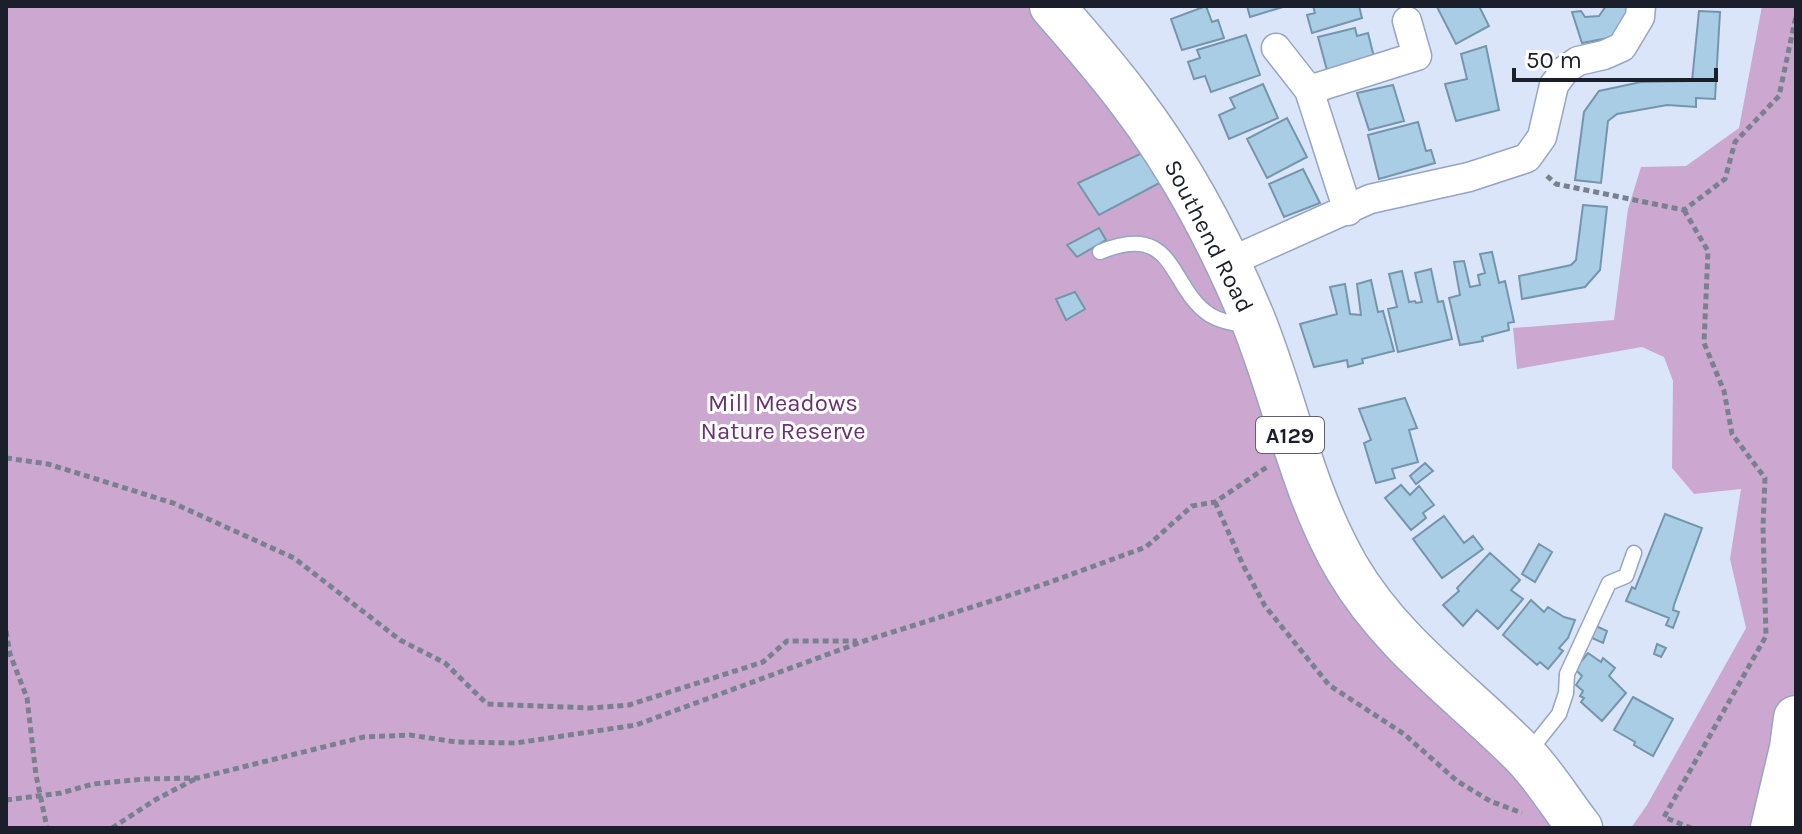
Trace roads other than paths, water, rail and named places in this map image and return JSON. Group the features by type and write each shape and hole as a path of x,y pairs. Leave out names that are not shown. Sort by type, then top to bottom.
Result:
{"main road":[{"name":"Southend Road","path":"1052,6 1135,106 1168,157 1227,263 1254,324 1295,449 1333,540 1366,599 1417,657 1525,757 1557,794 1580,828"},
{"path":"1773,828 1796,718"}],"street":[{"path":"1227,263 1370,199 1469,177 1527,158 1542,137 1554,85 1565,70 1578,61 1622,47 1640,17 1641,6"},
{"path":"1309,90 1417,56 1407,21"},
{"path":"1276,48 1309,90 1348,211"}],"lane":[{"path":"1100,252 1116,246 1137,244 1151,248 1175,267 1195,300 1213,317 1243,325 1254,324"},
{"path":"1525,757 1559,714 1566,693 1567,674 1609,583 1626,576 1634,553"}],"park label":[{"name":"Mill Meadows Nature Reserve","path":"783,417"}]}
